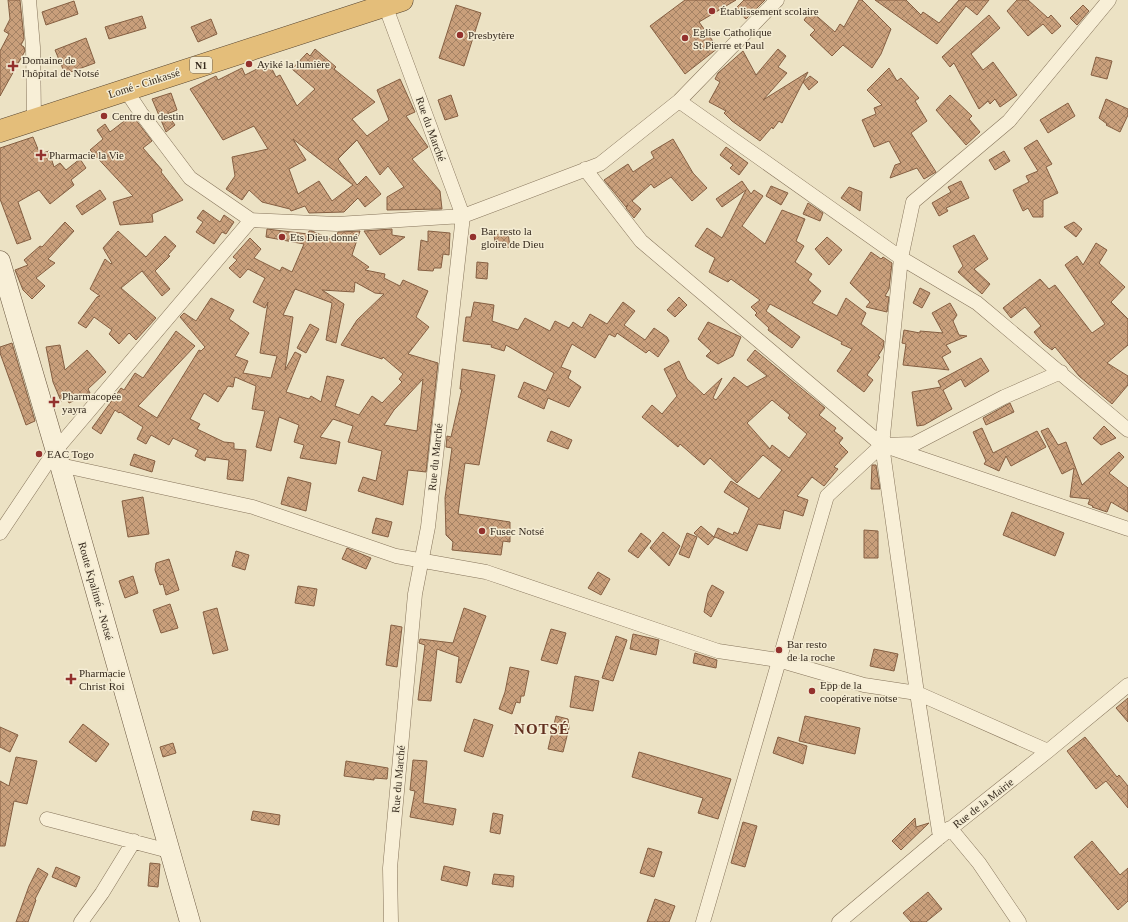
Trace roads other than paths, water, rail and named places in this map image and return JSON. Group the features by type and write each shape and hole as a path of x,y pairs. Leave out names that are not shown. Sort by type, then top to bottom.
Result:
{"highway":[{"name":"Lomé - Cinkassé","path":"0,131 34,118 394,3"}],"main road":[{"name":"Route Kpalimé - Notsé","path":"0,261 58,458 190,922"}],"street":[{"path":"29,0 33,47 34,118"},
{"path":"125,89 141,113 190,178 251,220 337,224 463,216 600,164 679,101 777,0"},
{"path":"1020,922 979,862 945,832 917,693 882,445 901,258 913,202 1009,121 1109,0"},
{"name":"Rue du Marché","path":"391,922 390,868 415,594 428,527 463,216 394,3"},
{"path":"679,101 901,258 978,303 1126,424"},
{"path":"585,169 641,241 882,445 1128,529"},
{"path":"0,533 58,458 251,220"},
{"path":"703,922 778,660 827,496 882,445 914,444 1004,397 1061,372"},
{"path":"58,458 253,507 396,556 486,572 718,651 778,660 864,685 917,693 1048,751"},
{"name":"Rue de la Mairie","path":"839,922 945,832 1048,751 1128,685"},
{"path":"47,819 169,851"},
{"path":"81,922 102,893 134,841"}],"place":[{"name":"Établissement scolaire","path":"712,11"},
{"name":"Presbytère","path":"460,35"},
{"name":"Eglise Catholique St Pierre et Paul","path":"685,38"},
{"name":"Ayiké la lumière","path":"249,64"},
{"name":"Domaine de l'hôpital de Notsé","path":"13,66"},
{"name":"Centre du destin","path":"104,116"},
{"name":"Pharmacie la Vie","path":"41,155"},
{"name":"Ets Dieu donné","path":"282,237"},
{"name":"Bar resto la gloire de Dieu","path":"473,237"},
{"name":"Pharmacopée yayra","path":"54,402"},
{"name":"EAC Togo","path":"39,454"},
{"name":"Fusec Notsé","path":"482,531"},
{"name":"Bar resto de la roche","path":"779,650"},
{"name":"Pharmacie Christ Roi","path":"71,679"},
{"name":"Epp de la coopérative notse","path":"812,691"}],"district":[{"name":"NOTSÉ","path":"542,729"}]}
